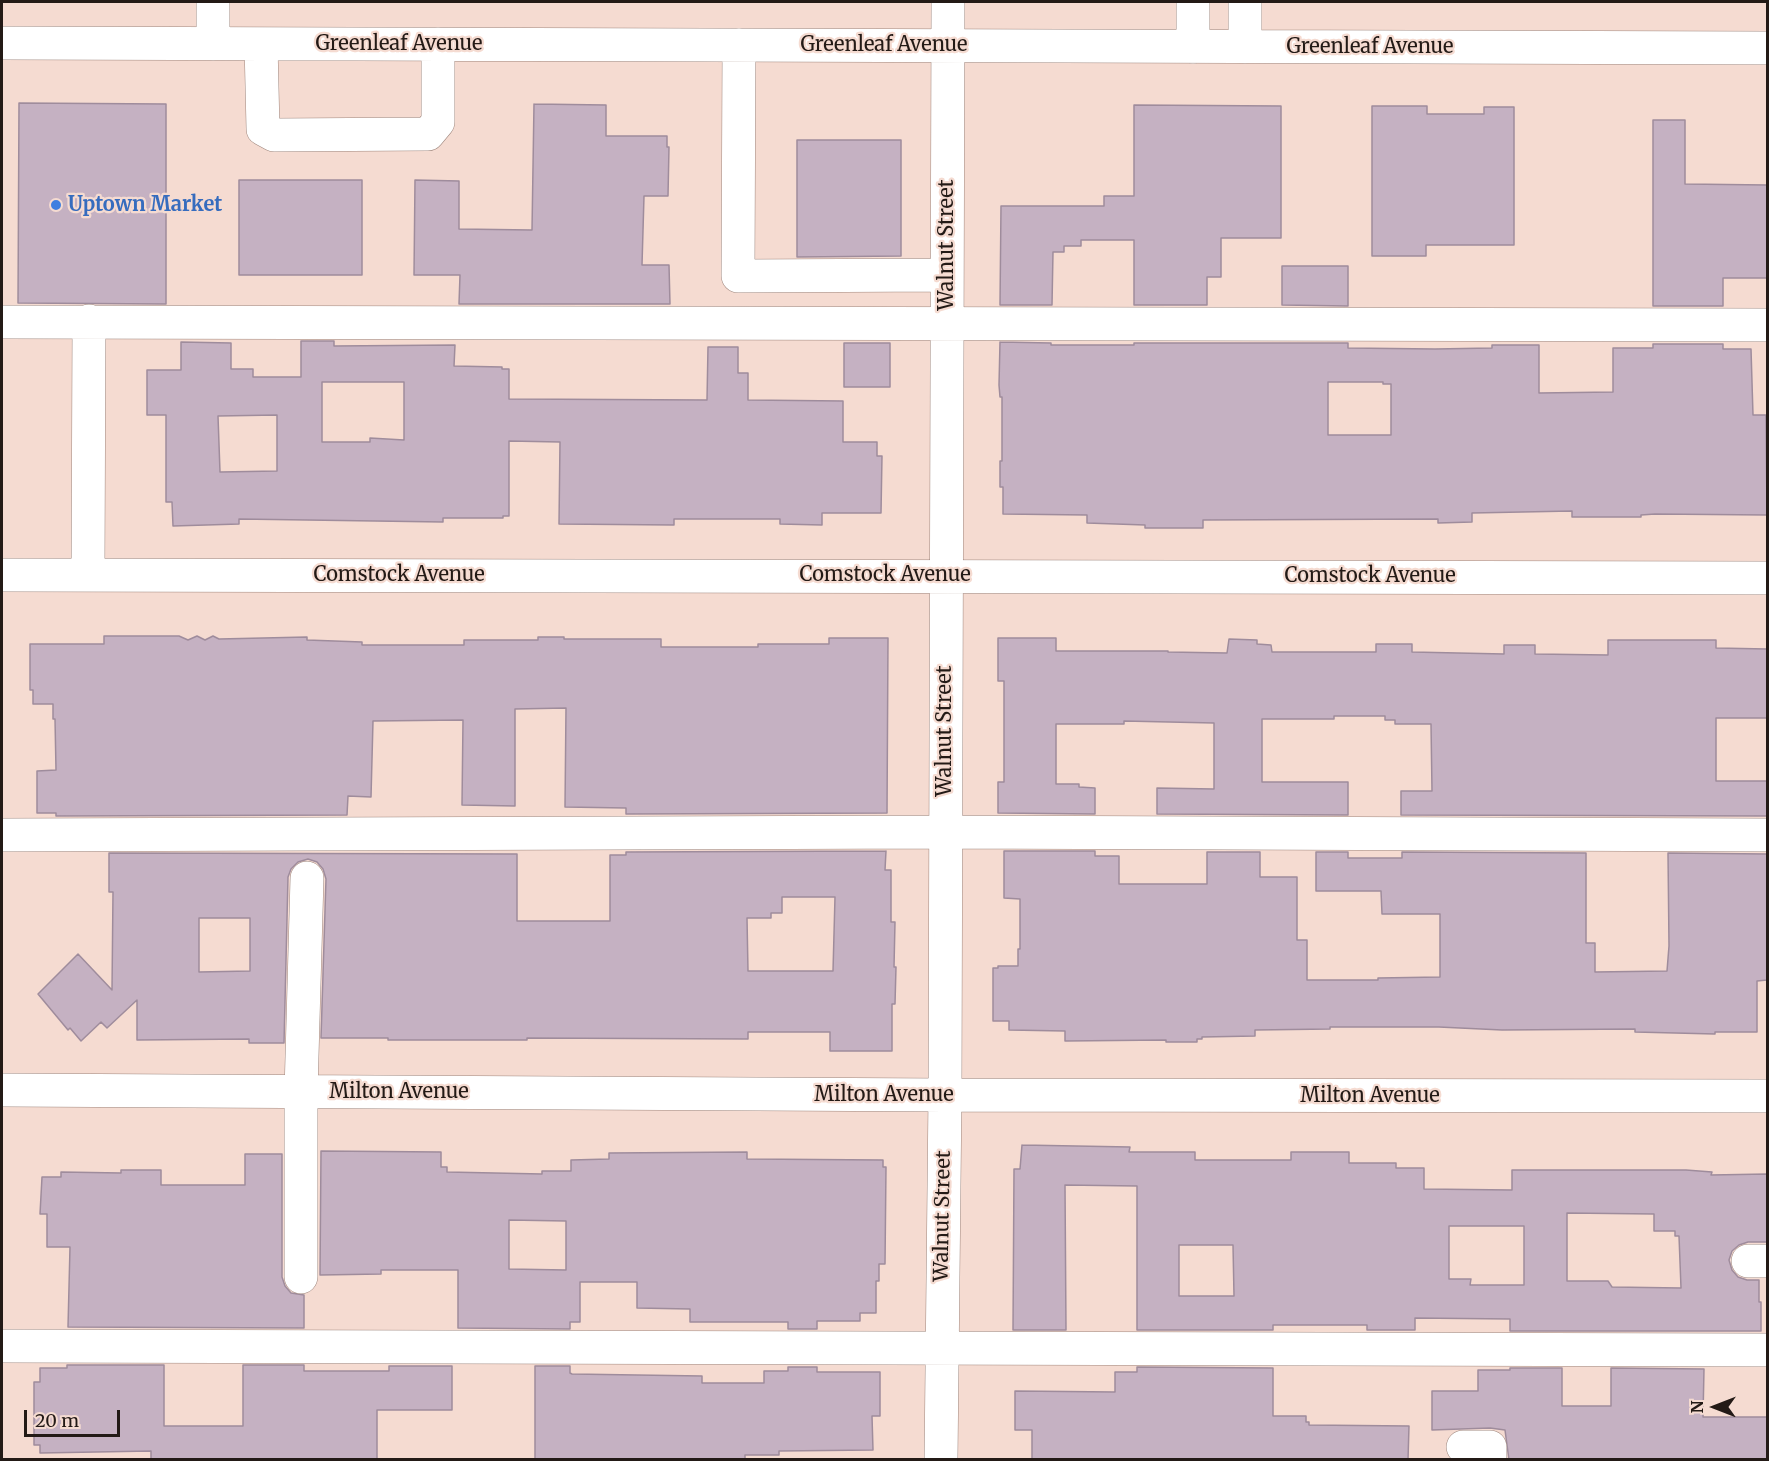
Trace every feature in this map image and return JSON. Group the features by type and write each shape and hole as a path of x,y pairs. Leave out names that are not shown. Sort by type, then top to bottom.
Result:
{"street":[{"path":"213,2 213,44"},
{"name":"Walnut Street","path":"941,1460 945,1095 948,2"},
{"path":"1192,46 1193,2"},
{"path":"1245,2 1245,46"},
{"name":"Greenleaf Avenue","path":"2,43 1767,48"},
{"path":"261,44 263,129 274,135 428,134 438,122 438,44"},
{"path":"739,45 738,276 947,275"},
{"path":"88,575 89,321"},
{"path":"2,322 1767,325"},
{"name":"Comstock Avenue","path":"2,575 1767,578"},
{"path":"2,835 944,832 1767,835"},
{"path":"301,1277 301,1092 307,878"},
{"name":"Milton Avenue","path":"2,1090 1767,1096"},
{"path":"2,1346 1767,1350"}],"building":[{"path":"19,103 166,104 166,304 18,303"},
{"path":"534,104 606,105 606,136 667,136 667,147 669,147 668,196 644,196 642,265 669,265 670,304 459,304 460,275 414,275 415,180 459,181 459,229 532,230"},
{"path":"1134,105 1281,106 1281,238 1221,238 1221,277 1207,277 1207,305 1134,305 1134,240 1081,240 1081,246 1064,246 1064,252 1053,252 1052,305 1000,305 1001,206 1104,206 1104,196 1134,196"},
{"path":"1372,106 1427,106 1427,114 1484,114 1484,107 1514,107 1514,245 1426,245 1426,256 1372,256"},
{"path":"1653,120 1685,120 1685,184 1767,185 1767,278 1723,278 1723,306 1653,306"},
{"path":"797,140 901,140 901,256 797,257"},
{"path":"239,180 362,180 362,275 239,275"},
{"path":"1282,266 1348,266 1348,306 1282,305"},
{"path":"301,341 334,341 334,346 455,345 454,366 509,369 509,399 707,400 708,347 738,347 738,373 748,373 748,400 843,401 843,442 877,442 877,456 882,456 881,513 822,513 822,525 780,524 780,519 674,519 674,525 559,524 560,442 509,441 509,516 503,516 503,518 443,518 443,522 239,519 239,524 173,526 172,502 166,502 166,415 147,415 147,370 181,370 181,342 231,343 231,369 253,369 253,377 301,377","holes":["322,382 404,382 404,440 370,438 370,442 322,442","277,415 277,471 220,472 218,416"]},
{"path":"1000,342 1051,343 1051,345 1348,343 1348,348 1435,349 1492,348 1492,345 1539,345 1539,393 1613,392 1613,348 1653,348 1653,344 1723,344 1723,349 1751,349 1753,415 1766,415 1767,515 1655,514 1641,515 1641,517 1572,517 1572,511 1472,513 1472,522 1438,523 1438,519 1203,520 1203,528 1145,528 1145,525 1087,523 1087,515 1003,514 1003,487 1000,487 1002,397 1000,397","holes":["1328,382 1383,382 1383,384 1391,384 1391,435 1328,435"]},
{"path":"844,343 890,343 890,387 844,387"},
{"path":"104,636 179,636 188,640 197,636 205,640 213,636 219,639 307,637 307,640 362,642 362,645 464,645 464,640 538,640 538,637 564,637 564,639 661,639 661,647 758,647 758,644 829,644 829,638 888,638 887,813 626,814 626,808 565,807 566,708 515,709 515,806 462,805 463,720 373,721 371,797 348,796 347,815 56,816 56,813 37,813 37,771 56,770 55,719 53,719 53,704 33,704 33,690 30,690 30,644 104,644"},
{"path":"998,638 1056,638 1056,651 1227,653 1229,639 1257,640 1257,644 1271,645 1272,652 1376,652 1376,644 1412,644 1412,652 1504,654 1504,645 1535,645 1535,654 1608,655 1608,640 1716,640 1716,648 1767,649 1767,718 1716,718 1716,781 1767,781 1767,816 1401,815 1401,791 1432,791 1431,724 1395,724 1395,720 1385,720 1385,716 1262,719 1262,782 1348,782 1348,815 1157,814 1157,788 1214,789 1214,723 1124,721 1124,724 1056,724 1056,784 1079,784 1079,787 1095,788 1095,814 998,813 998,782 1004,782 1004,681 998,681"},
{"path":"886,851 885,870 891,870 891,922 895,922 894,967 896,967 895,1004 892,1004 892,1051 830,1051 830,1032 748,1032 748,1039 388,1040 388,1038 321,1038 326,879 323,869 317,862 308,859 298,862 291,869 288,877 284,1043 249,1043 249,1039 137,1040 137,1000 107,1028 101,1022 81,1041 70,1028 68,1030 38,994 78,954 112,990 113,892 109,892 109,853 517,854 517,921 610,921 610,855 626,855 626,852","holes":["782,897 835,897 833,971 748,971 747,918 771,918 771,913 782,913","199,918 250,918 250,971 199,972"]},
{"path":"1004,851 1095,851 1095,856 1119,856 1119,884 1207,884 1207,852 1260,852 1260,877 1297,877 1297,940 1307,940 1307,980 1440,977 1440,914 1382,914 1381,891 1316,891 1316,852 1348,852 1348,858 1402,858 1402,852 1586,853 1586,943 1595,943 1595,972 1667,971 1668,853 1767,854 1767,980 1757,981 1757,1032 1715,1032 1715,1034 1635,1032 1635,1029 1502,1030 1439,1027 1330,1027 1330,1029 1255,1030 1255,1036 1202,1037 1202,1039 1197,1039 1197,1042 1166,1042 1166,1040 1065,1041 1065,1031 1009,1030 1009,1021 993,1021 993,968 1018,966 1018,949 1020,949 1020,899 1004,898"},
{"path":"1022,1145 1130,1147 1129,1152 1195,1152 1195,1160 1291,1160 1291,1152 1349,1152 1349,1163 1396,1163 1396,1168 1424,1168 1424,1189 1512,1190 1512,1170 1686,1170 1712,1172 1711,1175 1767,1174 1767,1242 1748,1242 1739,1245 1732,1251 1729,1260 1732,1270 1738,1277 1759,1280 1761,1331 1510,1331 1510,1319 1415,1318 1415,1330 1367,1330 1367,1325 1273,1325 1273,1330 1137,1330 1137,1186 1065,1185 1066,1330 1013,1330 1014,1169 1020,1169","holes":["1567,1213 1654,1214 1654,1231 1675,1231 1675,1236 1679,1236 1681,1288 1612,1287 1608,1281 1567,1281","1449,1226 1524,1226 1524,1285 1470,1285 1471,1279 1449,1279","1179,1245 1233,1245 1234,1296 1179,1296"]},
{"path":"321,1151 441,1152 441,1167 447,1167 447,1172 542,1174 542,1171 571,1171 571,1160 609,1159 609,1153 747,1152 747,1159 883,1160 883,1167 886,1167 885,1264 879,1264 879,1281 876,1281 876,1313 860,1313 860,1321 817,1321 817,1329 788,1329 788,1322 690,1322 690,1309 637,1308 637,1282 580,1282 580,1322 570,1322 570,1329 458,1328 458,1270 381,1270 381,1274 320,1275","holes":["509,1220 566,1221 566,1270 509,1269"]},
{"path":"245,1154 282,1154 282,1277 291,1293 304,1295 304,1328 68,1327 70,1247 47,1247 47,1214 40,1214 42,1177 61,1177 61,1172 121,1173 121,1170 161,1170 161,1185 245,1185"},
{"path":"67,1365 164,1365 164,1426 243,1426 243,1365 304,1365 304,1371 389,1371 389,1366 452,1366 452,1410 377,1410 377,1460 151,1460 151,1451 40,1453 40,1445 34,1445 34,1382 40,1382 40,1368 67,1368"},
{"path":"535,1366 570,1366 572,1374 702,1376 702,1383 764,1383 764,1371 788,1371 788,1367 817,1367 817,1372 880,1372 880,1416 872,1416 873,1450 779,1451 779,1455 745,1455 745,1460 535,1460"},
{"path":"1137,1367 1273,1368 1273,1416 1306,1416 1306,1422 1309,1422 1309,1425 1409,1426 1408,1460 1032,1460 1032,1430 1015,1430 1015,1391 1115,1392 1115,1372 1137,1372"},
{"path":"1510,1368 1562,1368 1562,1406 1611,1406 1611,1368 1704,1369 1703,1417 1767,1417 1767,1460 1509,1460 1505,1430 1490,1428 1432,1430 1432,1391 1478,1391 1478,1370 1510,1370"}],"place":[{"name":"Uptown Market","path":"56,205"}]}
